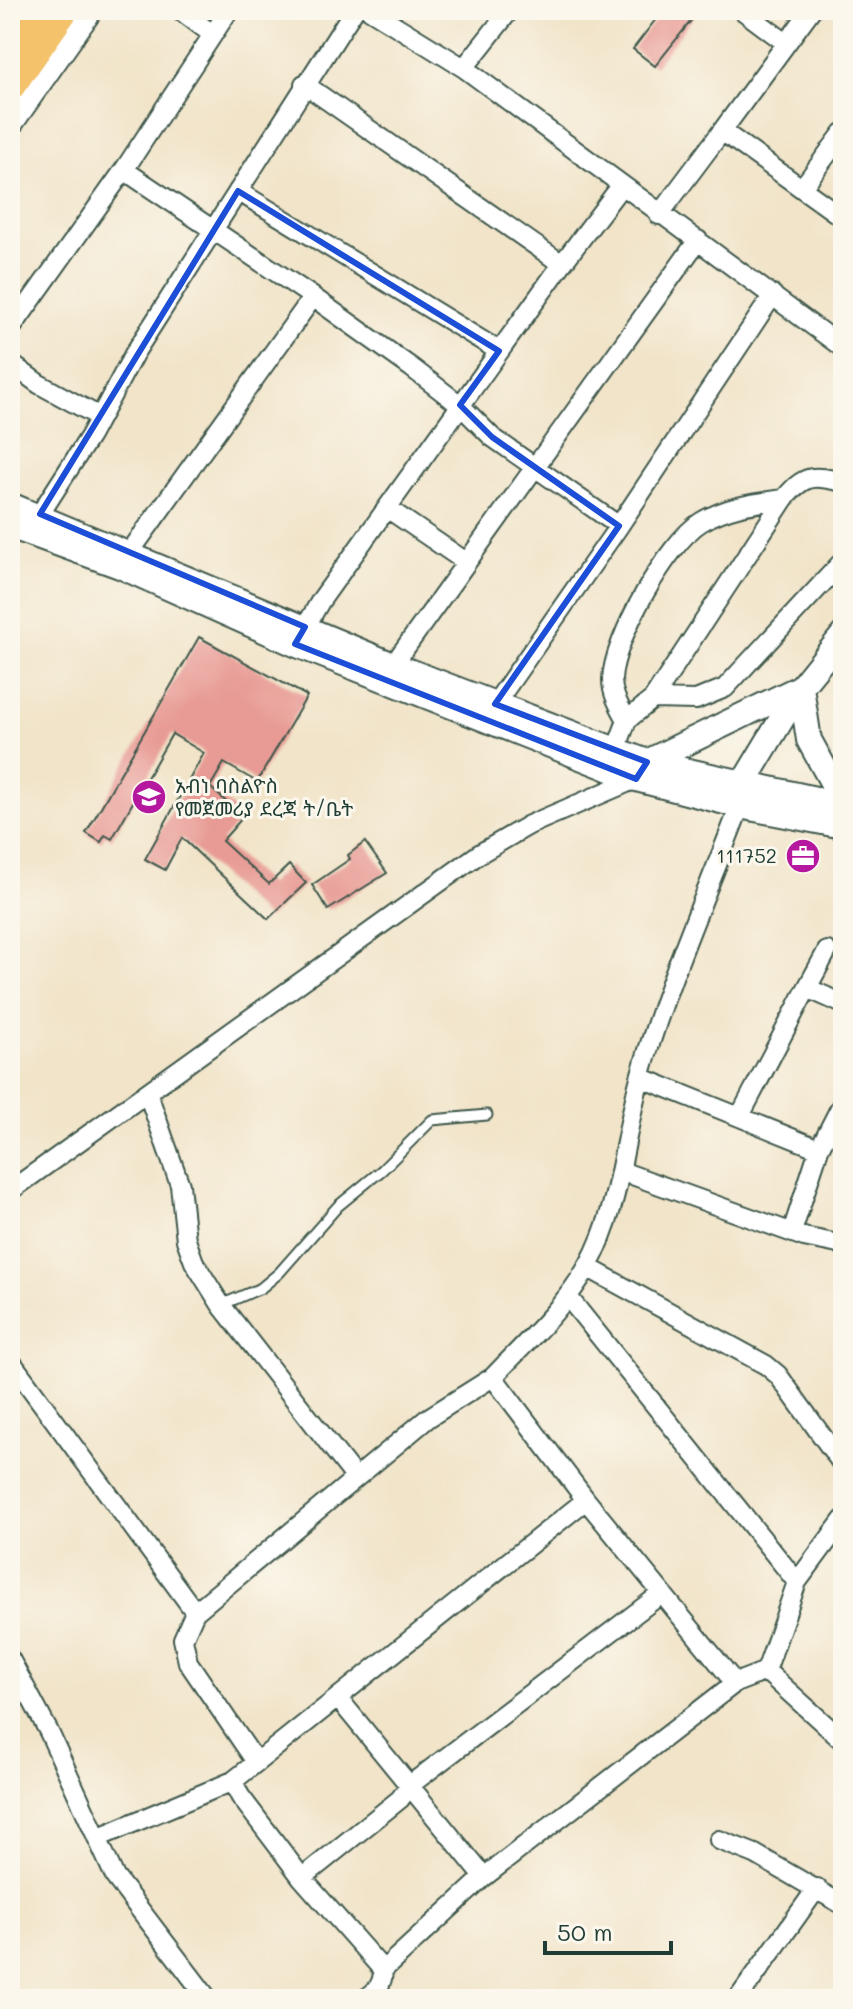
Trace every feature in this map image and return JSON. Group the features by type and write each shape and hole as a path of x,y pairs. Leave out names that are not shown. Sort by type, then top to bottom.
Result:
{"highway":[{"path":"10,43 33,10"},
{"path":"10,84 62,10"}],"street":[{"path":"10,124 90,10"},
{"path":"180,10 212,34"},
{"path":"10,330 124,170 229,10"},
{"path":"40,514 100,417 134,354 354,10"},
{"path":"370,10 464,68 843,348"},
{"path":"464,68 510,10"},
{"path":"742,10 786,43"},
{"path":"659,215 811,10"},
{"path":"304,84 562,264"},
{"path":"722,131 843,218"},
{"path":"802,188 843,133"},
{"path":"124,170 313,297 460,405 492,437 619,526"},
{"path":"300,635 460,405 621,186"},
{"path":"238,191 499,351"},
{"path":"393,665 698,240"},
{"path":"495,704 619,526 773,295"},
{"path":"130,552 313,297"},
{"path":"10,363 39,384 100,417"},
{"path":"616,750 627,720 653,699 784,499 800,480 811,477 843,482"},
{"path":"627,720 615,698 612,681 619,647 634,609 656,574 698,523 732,507 784,499"},
{"path":"10,505 40,514 130,552 300,635 393,665 616,750 642,771"},
{"path":"387,508 466,562"},
{"path":"10,526 300,635 642,771 843,826"},
{"path":"653,699 696,700 725,688 843,561"},
{"path":"256,1762 188,1662 183,1639 195,1612 428,1418 493,1377 568,1297 587,1267 603,1232 621,1171 640,1077 668,988 741,796 801,687 843,635"},
{"path":"10,1191 501,839 642,771 801,687"},
{"path":"801,687 809,740 843,804"},
{"path":"741,796 843,804"},
{"path":"740,1116 827,951"},
{"path":"807,988 843,1004"},
{"path":"640,1077 819,1149"},
{"path":"148,1094 180,1185 189,1251 221,1305 355,1477"},
{"path":"792,1232 819,1149 843,1102"},
{"path":"621,1171 792,1232 843,1245"},
{"path":"587,1267 766,1365 778,1375 843,1465"},
{"path":"568,1297 797,1582"},
{"path":"10,1360 195,1612"},
{"path":"493,1377 586,1500 735,1683"},
{"path":"97,1838 233,1781 586,1500"},
{"path":"383,1970 484,1877 735,1683 766,1671 797,1582 843,1520"},
{"path":"302,1878 400,1799 410,1785 661,1594"},
{"path":"10,1659 115,1877 208,1999"},
{"path":"766,1671 843,1741"},
{"path":"338,1698 484,1877"},
{"path":"233,1781 240,1796 302,1878 383,1970 383,1979 376,1991 365,1999"},
{"path":"719,1840 755,1854 843,1905"},
{"path":"738,1999 817,1888"}],"lane":[{"path":"221,1305 261,1288 279,1273 338,1206 382,1170 432,1120 487,1115"}],"highlighted area":[{"path":"238,191 499,351 460,405 492,437 619,526 495,704 647,762 636,779 295,644 305,627 40,514"}],"building":[{"path":"663,10 685,10 694,17 655,66 633,49"},
{"path":"199,637 307,696 257,782 224,763 210,787 243,817 222,841 269,884 289,865 306,883 268,919 182,838 165,870 145,859 204,753 172,734 112,839 105,835 101,842 86,833"},
{"path":"365,842 387,873 328,910 312,885 350,859 348,855"}],"place":[{"name":"አብነ ባስልዮስ የመጀመሪያ ደረጃ ት/ቤት","path":"149,797"},
{"name":"111752","path":"803,856"}]}
